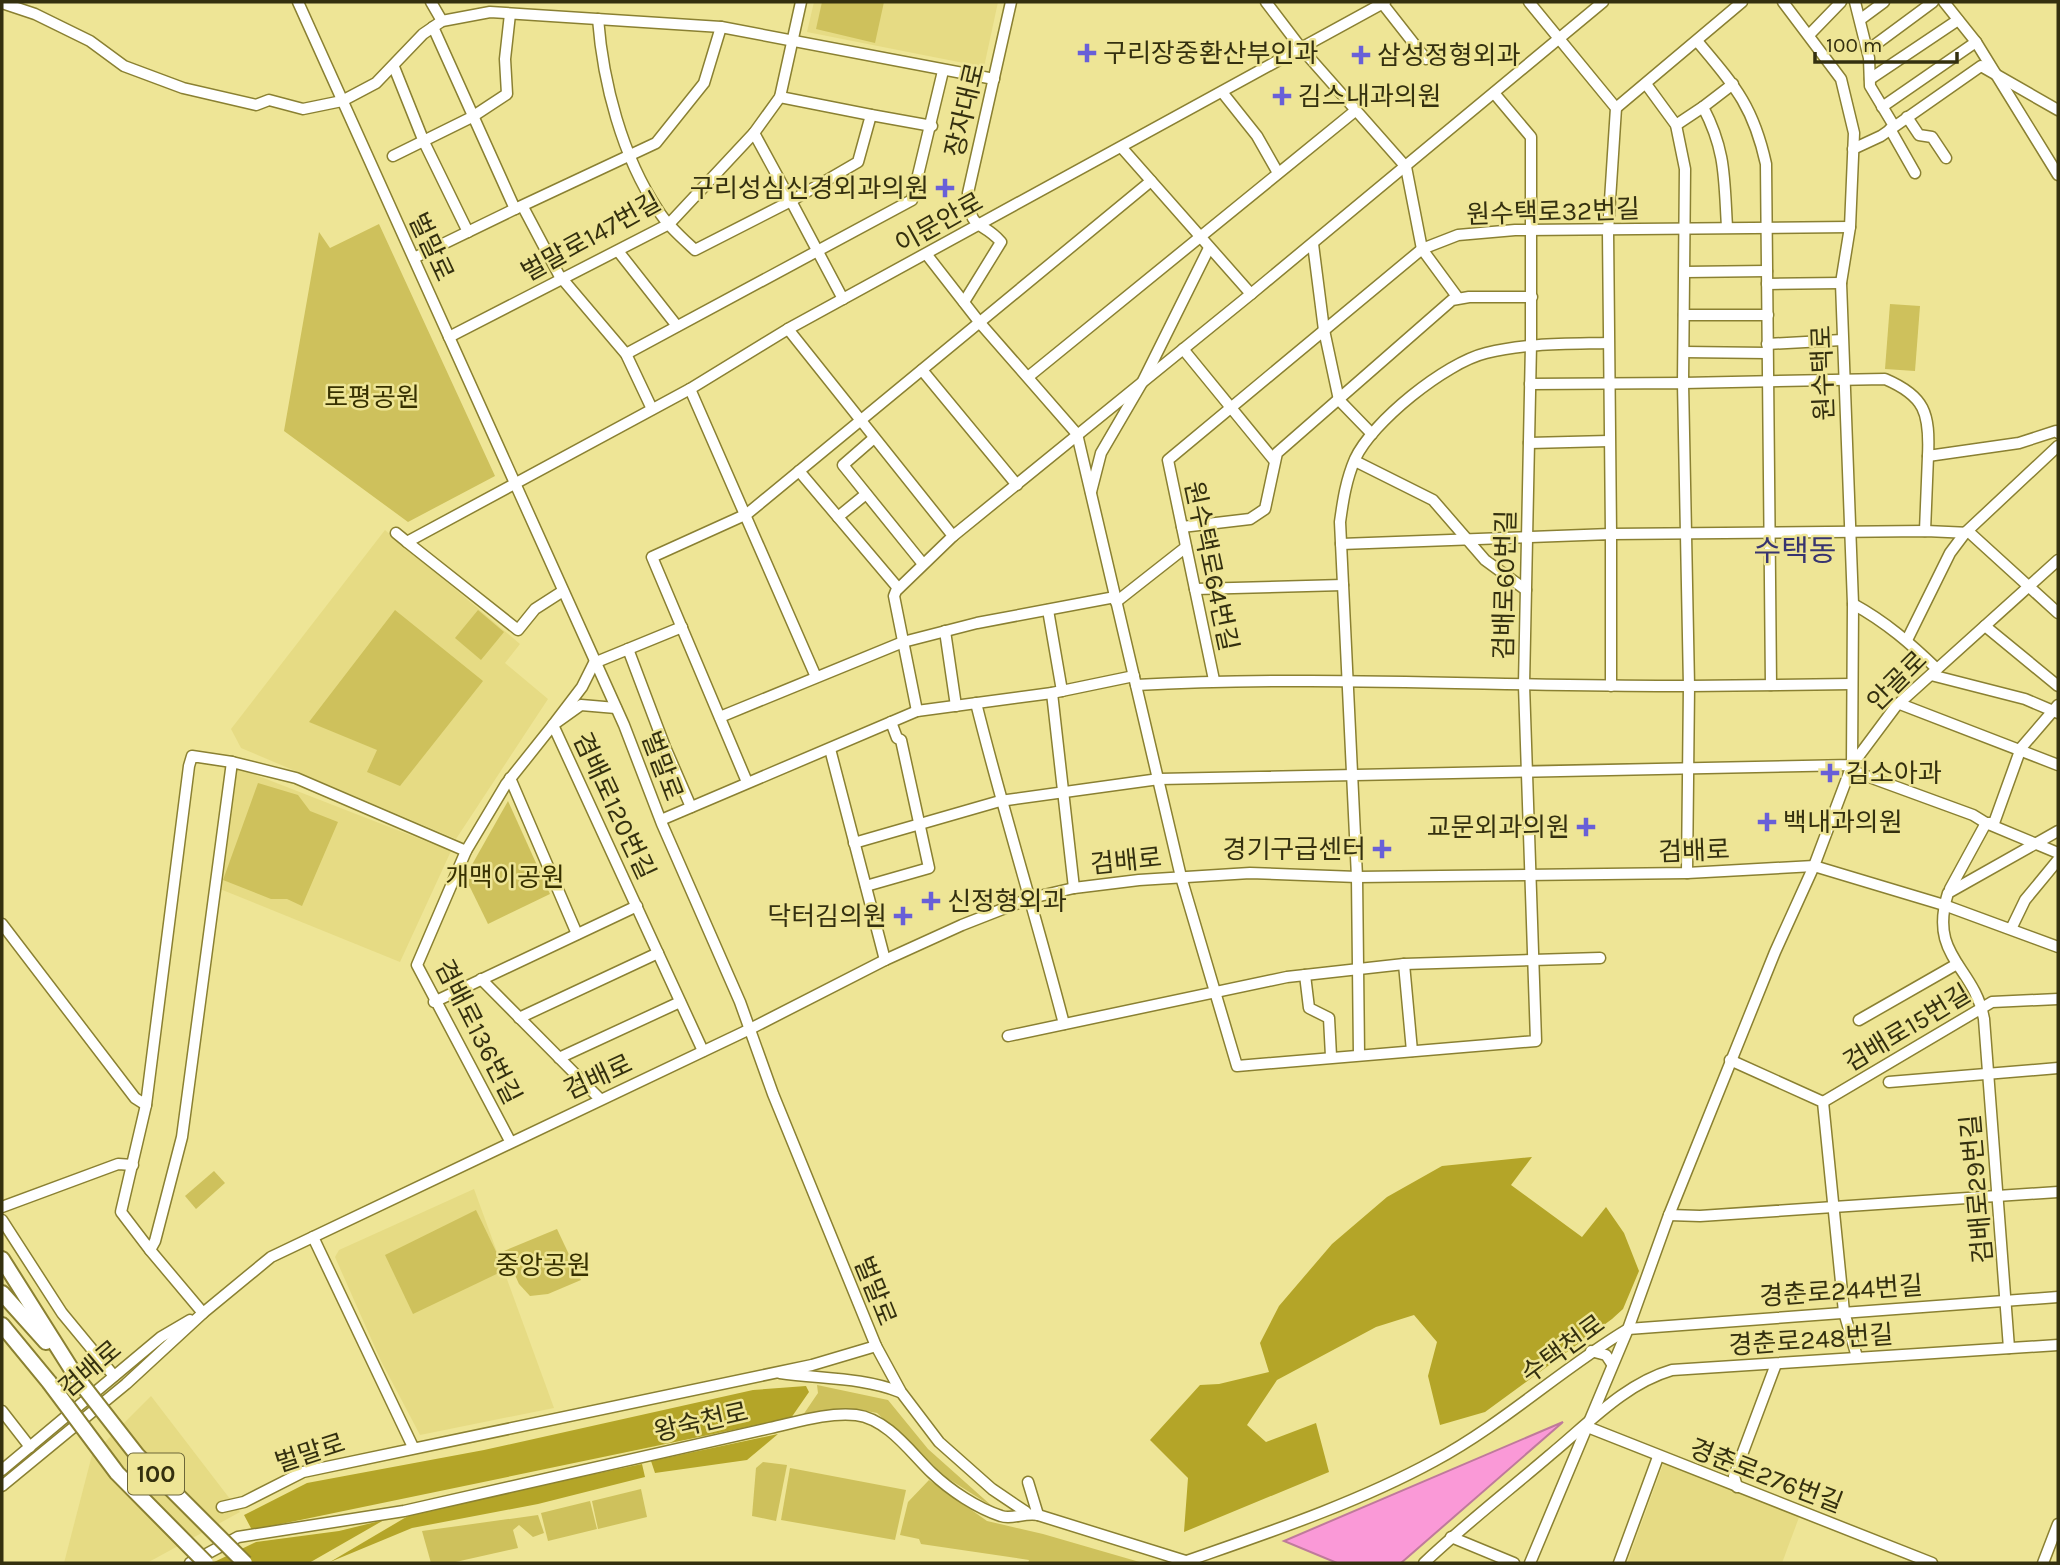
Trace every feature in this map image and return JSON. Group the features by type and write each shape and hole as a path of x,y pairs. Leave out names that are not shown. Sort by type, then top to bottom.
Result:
{"highway":[{"path":"2,1259 77,1378"},
{"name":"100","path":"2,1275 137,1455 245,1563"},
{"name":"100","path":"2,1293 77,1378"},
{"name":"100","path":"2,1325 49,1382 117,1473 206,1563"},
{"name":"100","path":"2,1339 49,1382"}],"street":[{"name":"벌말로","path":"298,2 616,708 740,1002 748,1030 876,1346 901,1392 939,1442 959,1461 1026,1512"},
{"path":"431,2 472,117 519,208 562,279 626,354 652,409"},
{"name":"벌말로147번길","path":"449,337 669,224 754,132 780,97 801,2"},
{"name":"장자대로","path":"977,227 969,211 968,193 1011,2"},
{"path":"1266,2 1354,111 1406,167 1422,249 1458,298"},
{"path":"1528,2 1616,108 1608,231 1611,686"},
{"path":"917,711 894,596 898,588 953,536 1406,167 1603,2"},
{"path":"1616,108 1742,2"},
{"name":"원수택로","path":"1783,2 1810,34 1841,79 1854,133 1850,227 1841,283 1843,380 1852,532 1851,767"},
{"path":"1810,34 1841,2"},
{"path":"1855,2 1868,50 1870,86 1915,173"},
{"path":"1861,19 1884,2"},
{"path":"1868,50 1933,2"},
{"path":"1944,2 1976,42 1992,72 2057,172"},
{"path":"1384,3 1426,59"},
{"name":"이문안로","path":"407,542 690,389 843,299 1384,3"},
{"path":"2,4 35,14 90,41 124,66 183,88 257,105 270,100 303,109 342,101 376,83 438,24 490,12 721,27 994,79"},
{"path":"393,156 472,117 507,94 505,59 510,14"},
{"path":"598,19 600,50 629,156 658,211 695,250 858,162 871,115"},
{"path":"1870,79 1958,20"},
{"path":"414,258 656,143 704,83 721,27"},
{"path":"1697,41 1732,84 1758,127 1766,164 1771,685"},
{"path":"1882,107 1976,42"},
{"path":"1853,149 1892,128 1981,66 2058,110"},
{"path":"394,67 424,142 468,232"},
{"path":"626,354 912,200 932,126 943,71"},
{"path":"1646,84 1676,125 1685,169 1683,383 1690,767 1687,873"},
{"path":"1676,125 1732,84"},
{"path":"1222,92 1257,136 1278,173"},
{"name":"검배로60번길","path":"1412,1051 1535,1041 1524,685 1532,297 1531,137 1494,93"},
{"path":"780,97 932,126"},
{"path":"1703,107 1718,137 1724,162 1727,227"},
{"path":"1028,377 1354,111"},
{"path":"1907,117 1919,135 1932,137 1946,158"},
{"path":"754,132 843,299"},
{"path":"1122,148 1251,294"},
{"path":"747,782 652,557 747,514 1151,181"},
{"path":"964,302 1001,242 977,227"},
{"name":"원수택로32번길","path":"1168,460 1422,249 1458,235 1532,230 1850,227"},
{"path":"1312,244 1324,330 1339,400 1372,434"},
{"path":"1091,494 1101,453 1143,381 1209,248"},
{"path":"618,251 677,327"},
{"path":"927,254 980,323 1077,434 1181,877 1237,1066 1412,1051 1404,964"},
{"path":"1685,272 1767,271"},
{"path":"1767,284 1841,283"},
{"path":"1182,527 1250,519 1260,515 1268,502 1273,459 1426,321 1458,298 1532,297"},
{"path":"1684,315 1768,315"},
{"path":"788,330 953,536"},
{"path":"1684,352 1767,348 1842,340"},
{"path":"1359,1055 1357,877 1341,544 1345,490 1354,461 1387,416 1434,379 1482,353 1531,344 1608,343"},
{"path":"1183,349 1273,459"},
{"path":"922,370 1017,485"},
{"path":"1530,384 1885,379 1908,389 1923,405 1929,436 1925,531"},
{"path":"690,389 747,514 816,677"},
{"path":"1928,456 2019,443 2057,431"},
{"path":"874,438 844,465 923,564"},
{"path":"1529,443 1609,441"},
{"path":"1907,640 1950,553 1965,533 2058,446"},
{"name":"원수택로64번길","path":"1168,460 1213,680"},
{"path":"1354,461 1433,500 1485,560 1526,590"},
{"path":"799,471 898,588"},
{"path":"838,517 866,494"},
{"path":"1341,544 1527,535 1768,531 1965,533 1977,539 2058,614"},
{"path":"396,533 518,629 535,609 564,591"},
{"path":"720,717 903,642 1048,610 1116,600 1186,547"},
{"name":"안골로","path":"1814,866 1851,767 1899,704 2058,560"},
{"path":"1195,589 1343,585"},
{"path":"1853,604 1878,618 1907,640 1934,672 2056,710 2020,750"},
{"path":"1048,610 1074,888"},
{"path":"1985,626 2058,686"},
{"path":"553,725 582,687 594,663 682,627"},
{"path":"944,631 956,706"},
{"path":"628,649 691,807"},
{"path":"661,820 917,711 1135,680 1347,679 1611,686 1852,684"},
{"path":"976,703 1000,801 1031,898 1064,1024"},
{"path":"1899,704 2058,765"},
{"path":"553,725 581,705 616,708"},
{"path":"866,886 929,868 917,825 901,740 891,722"},
{"name":"겸배로136번길","path":"510,1141 434,1002 417,965 418,956 466,851 510,778 553,725"},
{"name":"겸배로120번길","path":"553,725 703,1051"},
{"path":"830,749 886,960"},
{"name":"검배로29번길","path":"2009,1348 1982,1008 1946,945 1940,925 1948,893 1986,823 1994,823 2020,750"},
{"path":"202,1313 121,1212 146,1105 192,756 232,762 296,778 466,851"},
{"path":"150,1250 155,1241 181,1138 232,762"},
{"path":"854,843 1000,801 1159,779 1690,767 1851,767 1973,815 2058,853"},
{"path":"510,778 577,933"},
{"path":"1948,893 2058,831"},
{"path":"2011,929 2025,900 2058,860"},
{"name":"검배로","path":"2,1487 161,1354 202,1313 257,1266 510,1141 748,1030 886,960 962,925 1031,898 1074,888 1250,873 1357,877 1529,875 1687,873 1814,866 1944,905 2058,947"},
{"name":"수택천로","path":"1189,1562 1364,1494 1434,1461 1522,1405 1591,1351 1628,1329 1730,1060 1814,866"},
{"name":"겸배로120번길","path":"434,1002 637,906"},
{"path":"2,924 135,1098 146,1105"},
{"path":"519,1018 658,953"},
{"path":"1008,1036 1215,991 1358,968 1533,958 1600,958"},
{"path":"1859,1020 1957,964"},
{"path":"1305,975 1309,1008 1329,1018 1331,1056"},
{"path":"481,979 600,1099"},
{"name":"검배로15번길","path":"1823,1102 1992,1003 2058,999"},
{"path":"559,1058 680,1002"},
{"path":"1730,1060 1823,1102 1844,1312 1857,1357"},
{"name":"검배로29번길","path":"1889,1082 2058,1068"},
{"path":"2,1207 118,1164 133,1165"},
{"path":"1669,1215 1833,1208 2058,1192"},
{"path":"2,1220 62,1313 114,1377"},
{"path":"313,1237 413,1447"},
{"name":"경춘로244번길","path":"1628,1329 2058,1297"},
{"name":"검배로","path":"4,1467 161,1337 202,1313"},
{"path":"1530,1563 1585,1426 1628,1329"},
{"name":"경춘로248번길","path":"1424,1563 1451,1537 1611,1403 1658,1374 1672,1370 2058,1345"},
{"path":"773,1372 876,1346"},
{"path":"1591,1351 1605,1355 1612,1364"},
{"path":"1737,1487 1734,1476 1776,1364"},
{"name":"벌말로","path":"222,1507 244,1502 303,1472 773,1372"},
{"path":"773,1372 846,1379 884,1385 901,1392"},
{"path":"2,1411 30,1447"},
{"name":"왕숙천로","path":"190,1563 238,1537 404,1511 829,1416 856,1415 873,1420 959,1494 1005,1518 1026,1512 1189,1562"},
{"name":"경춘로276번길","path":"1585,1426 1932,1563"},
{"path":"1619,1563 1658,1457"},
{"path":"1028,1482 1038,1515"},
{"path":"2043,1563 2058,1524"},
{"path":"1451,1537 1514,1563"}],"shaded area":[{"path":"814,2 998,2 984,67 807,32"},
{"path":"385,530 520,644 505,663 548,699 456,839 241,748 231,729"},
{"path":"233,766 451,851 400,962 220,889"},
{"path":"1532,1157 1511,1185 1582,1237 1606,1207 1624,1233 1639,1271 1623,1309 1485,1412 1440,1425 1428,1376 1437,1342 1414,1315 1376,1327 1277,1380 1247,1425 1266,1442 1316,1423 1329,1472 1184,1532 1188,1478 1150,1440 1200,1385 1219,1384 1269,1372 1260,1343 1279,1306 1332,1244 1387,1197 1442,1166"},
{"path":"474,1189 554,1408 420,1435 381,1361 335,1257 339,1250"},
{"path":"806,1386 809,1392 791,1418 252,1530 244,1515 307,1483 484,1450 753,1390"},
{"path":"151,1396 240,1512 147,1563 64,1563 92,1455"},
{"path":"1563,1422 1401,1563 1337,1563 1284,1541"},
{"path":"778,1434 747,1460 655,1473 651,1461"},
{"path":"1665,1459 1801,1512 1782,1563 1627,1563"},
{"path":"642,1464 645,1477 538,1504 412,1528 330,1562 408,1516 426,1509"},
{"path":"384,1520 309,1563 212,1563 256,1542 339,1531"}],"green space":[{"path":"822,2 884,2 875,43 816,29"},
{"name":"토평공원","path":"379,224 495,476 408,522 284,431 319,232 330,248"},
{"path":"1890,304 1920,306 1915,371 1885,369"},
{"path":"395,610 483,681 400,786 367,772 377,750 309,722"},
{"path":"478,610 504,632 481,660 455,638"},
{"path":"258,783 298,795 310,811 338,822 302,906 287,899 271,899 223,880"},
{"name":"개맥이공원","path":"508,801 550,894 488,924 465,877"},
{"path":"214,1171 225,1183 196,1209 185,1196"},
{"path":"476,1210 505,1270 413,1314 385,1255"},
{"name":"중앙공원","path":"557,1229 581,1280 548,1294 530,1296 519,1284 504,1251"},
{"path":"817,1385 888,1400 928,1449 993,1507 947,1478 877,1413 855,1409 803,1415 818,1393"},
{"path":"763,1462 787,1465 776,1521 752,1516 756,1468"},
{"path":"790,1468 906,1490 895,1540 781,1520"},
{"path":"929,1480 987,1521 1143,1563 1028,1563 1029,1560 921,1544 919,1539 900,1535 908,1502"},
{"path":"641,1489 647,1517 598,1529 592,1501"},
{"path":"590,1501 597,1529 548,1541 541,1513"},
{"path":"538,1515 544,1533 533,1537 519,1525 513,1530 518,1548 451,1563 431,1563 422,1531"}],"place":[{"name":"구리장중환산부인과","path":"1087,53"},
{"name":"삼성정형외과","path":"1361,55"},
{"name":"김스내과의원","path":"1282,96"},
{"name":"구리성심신경외과의원","path":"945,188"},
{"name":"김소아과","path":"1830,773"},
{"name":"백내과의원","path":"1767,822"},
{"name":"교문외과의원","path":"1586,827"},
{"name":"경기구급센터","path":"1382,849"},
{"name":"신정형외과","path":"931,901"},
{"name":"닥터김의원","path":"903,916"}],"district":[{"name":"수택동","path":"1795,551"}]}
